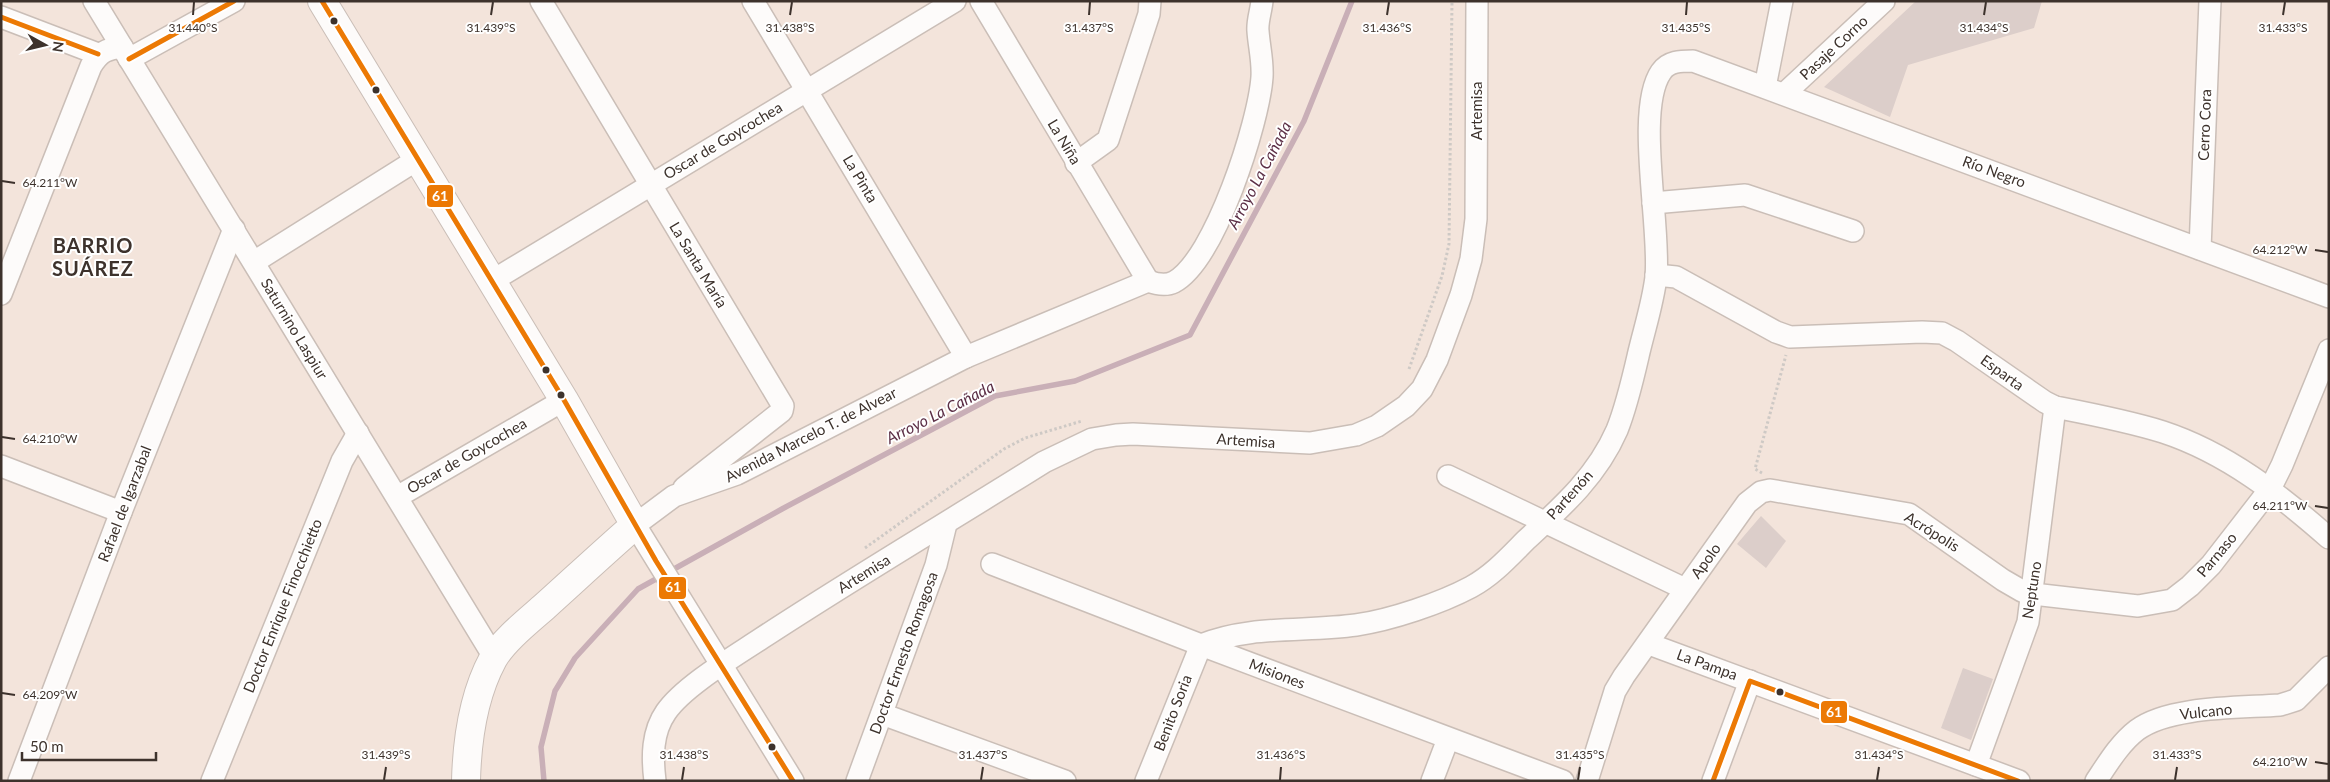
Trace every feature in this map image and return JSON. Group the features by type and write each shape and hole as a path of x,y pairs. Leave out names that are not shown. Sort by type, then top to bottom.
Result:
{"main road":[{"path":"322,1 564,400 635,525"},
{"name":"Avenida Marcelo T. de Alvear","path":"466,781 467,749 475,707 494,657 527,622 635,525"}],"street":[{"name":"Saturnino Laspiur","path":"94,1 494,657"},
{"path":"1,294 91,66 98,54 106,49 126,53 234,1"},
{"name":"La Santa María","path":"541,1 783,406 782,411 674,496"},
{"name":"La Pinta","path":"753,1 966,357"},
{"name":"Oscar de Goycochea","path":"492,281 955,1"},
{"name":"La Niña","path":"982,1 1076,163 1148,281"},
{"path":"1076,163 1108,140 1149,14 1150,1"},
{"path":"1148,281 1160,284 1173,282 1184,274 1208,242 1218,224 1256,115 1262,77 1258,30 1262,1"},
{"name":"Artemisa","path":"654,781 653,749 658,728 675,700 720,666 803,611 1044,462 1092,439 1133,434 1310,443 1356,435 1377,426 1406,406 1422,389 1437,360 1461,295 1471,259 1476,219 1477,1"},
{"path":"1775,91 1782,1"},
{"name":"Pasaje Corno","path":"1775,91 1884,1"},
{"name":"Cerro Cora","path":"2200,249 2210,1"},
{"path":"1,16 98,54"},
{"name":"Río Negro","path":"1660,73 1667,65 1678,61 1693,61 2329,297"},
{"name":"Partenón","path":"1201,645 1215,639 1244,633 1354,625 1378,621 1452,596 1492,574 1578,492 1601,460 1617,430 1627,401 1656,275 1649,115 1660,73"},
{"path":"254,262 418,159"},
{"path":"1653,203 1751,196 1853,230"},
{"name":"Rafael de Igarzabal","path":"19,781 121,512 234,229"},
{"name":"Esparta","path":"1656,275 1676,277 1790,338 1942,333 1957,341 2034,396 2055,407 2163,432 2249,473 2329,538"},
{"name":"Avenida Marcelo T. de Alvear","path":"635,525 674,496 737,474 966,357 1148,281"},
{"name":"Parnaso","path":"2033,594 2138,606 2172,600 2190,586 2211,565 2270,489 2282,465 2329,350"},
{"name":"Oscar de Goycochea","path":"397,497 564,400"},
{"name":"Neptuno","path":"1976,765 2023,639 2033,594 2055,407"},
{"name":"Doctor Enrique Finocchietto","path":"212,781 342,461 358,433"},
{"path":"1,466 121,512"},
{"path":"1448,476 1685,589"},
{"name":"Acrópolis","path":"1761,492 1770,490 1909,514 2003,580 2022,591 2033,594"},
{"name":"Apolo","path":"1586,781 1615,692 1624,676 1649,644 1685,589 1747,503 1761,492"},
{"name":"Doctor Ernesto Romagosa","path":"857,781 936,565 946,524"},
{"path":"635,525 720,666 793,781"},
{"name":"Misiones","path":"992,564 1448,739 1563,781"},
{"name":"La Pampa","path":"1649,644 1976,765 2006,779"},
{"name":"Benito Soria","path":"1146,781 1201,645"},
{"name":"Vulcano","path":"2096,781 2116,751 2136,731 2153,720 2174,714 2280,704 2296,700 2329,667"},
{"path":"1713,781 1750,681"},
{"path":"882,714 1065,781"},
{"path":"1432,781 1448,739"}],"path":[{"path":"1406,378 1442,276 1449,244 1452,1"},
{"path":"1761,492 1764,475 1755,469 1790,338"},
{"path":"860,551 1004,450 1025,438 1085,420"}],"building":[{"path":"1916,1 2042,1 2034,28 1908,65 1890,117 1824,87"},
{"path":"1761,516 1786,541 1766,568 1737,544"},
{"path":"1963,668 1993,679 1971,740 1941,728"}],"waterway":[{"name":"Arroyo La Cañada","path":"544,781 541,747 555,691 575,658 638,589 782,509 995,396 1075,381 1190,335 1304,121 1352,1"}],"transit line":[{"name":"61","path":"129,59 234,1"},
{"name":"61","path":"322,1 564,400 656,561 793,781"},
{"name":"61","path":"1,17 98,54"},
{"name":"61","path":"1713,781 1750,681 2018,781"}],"district":[{"name":"BARRIO SUÁREZ","path":"93,258"}]}
